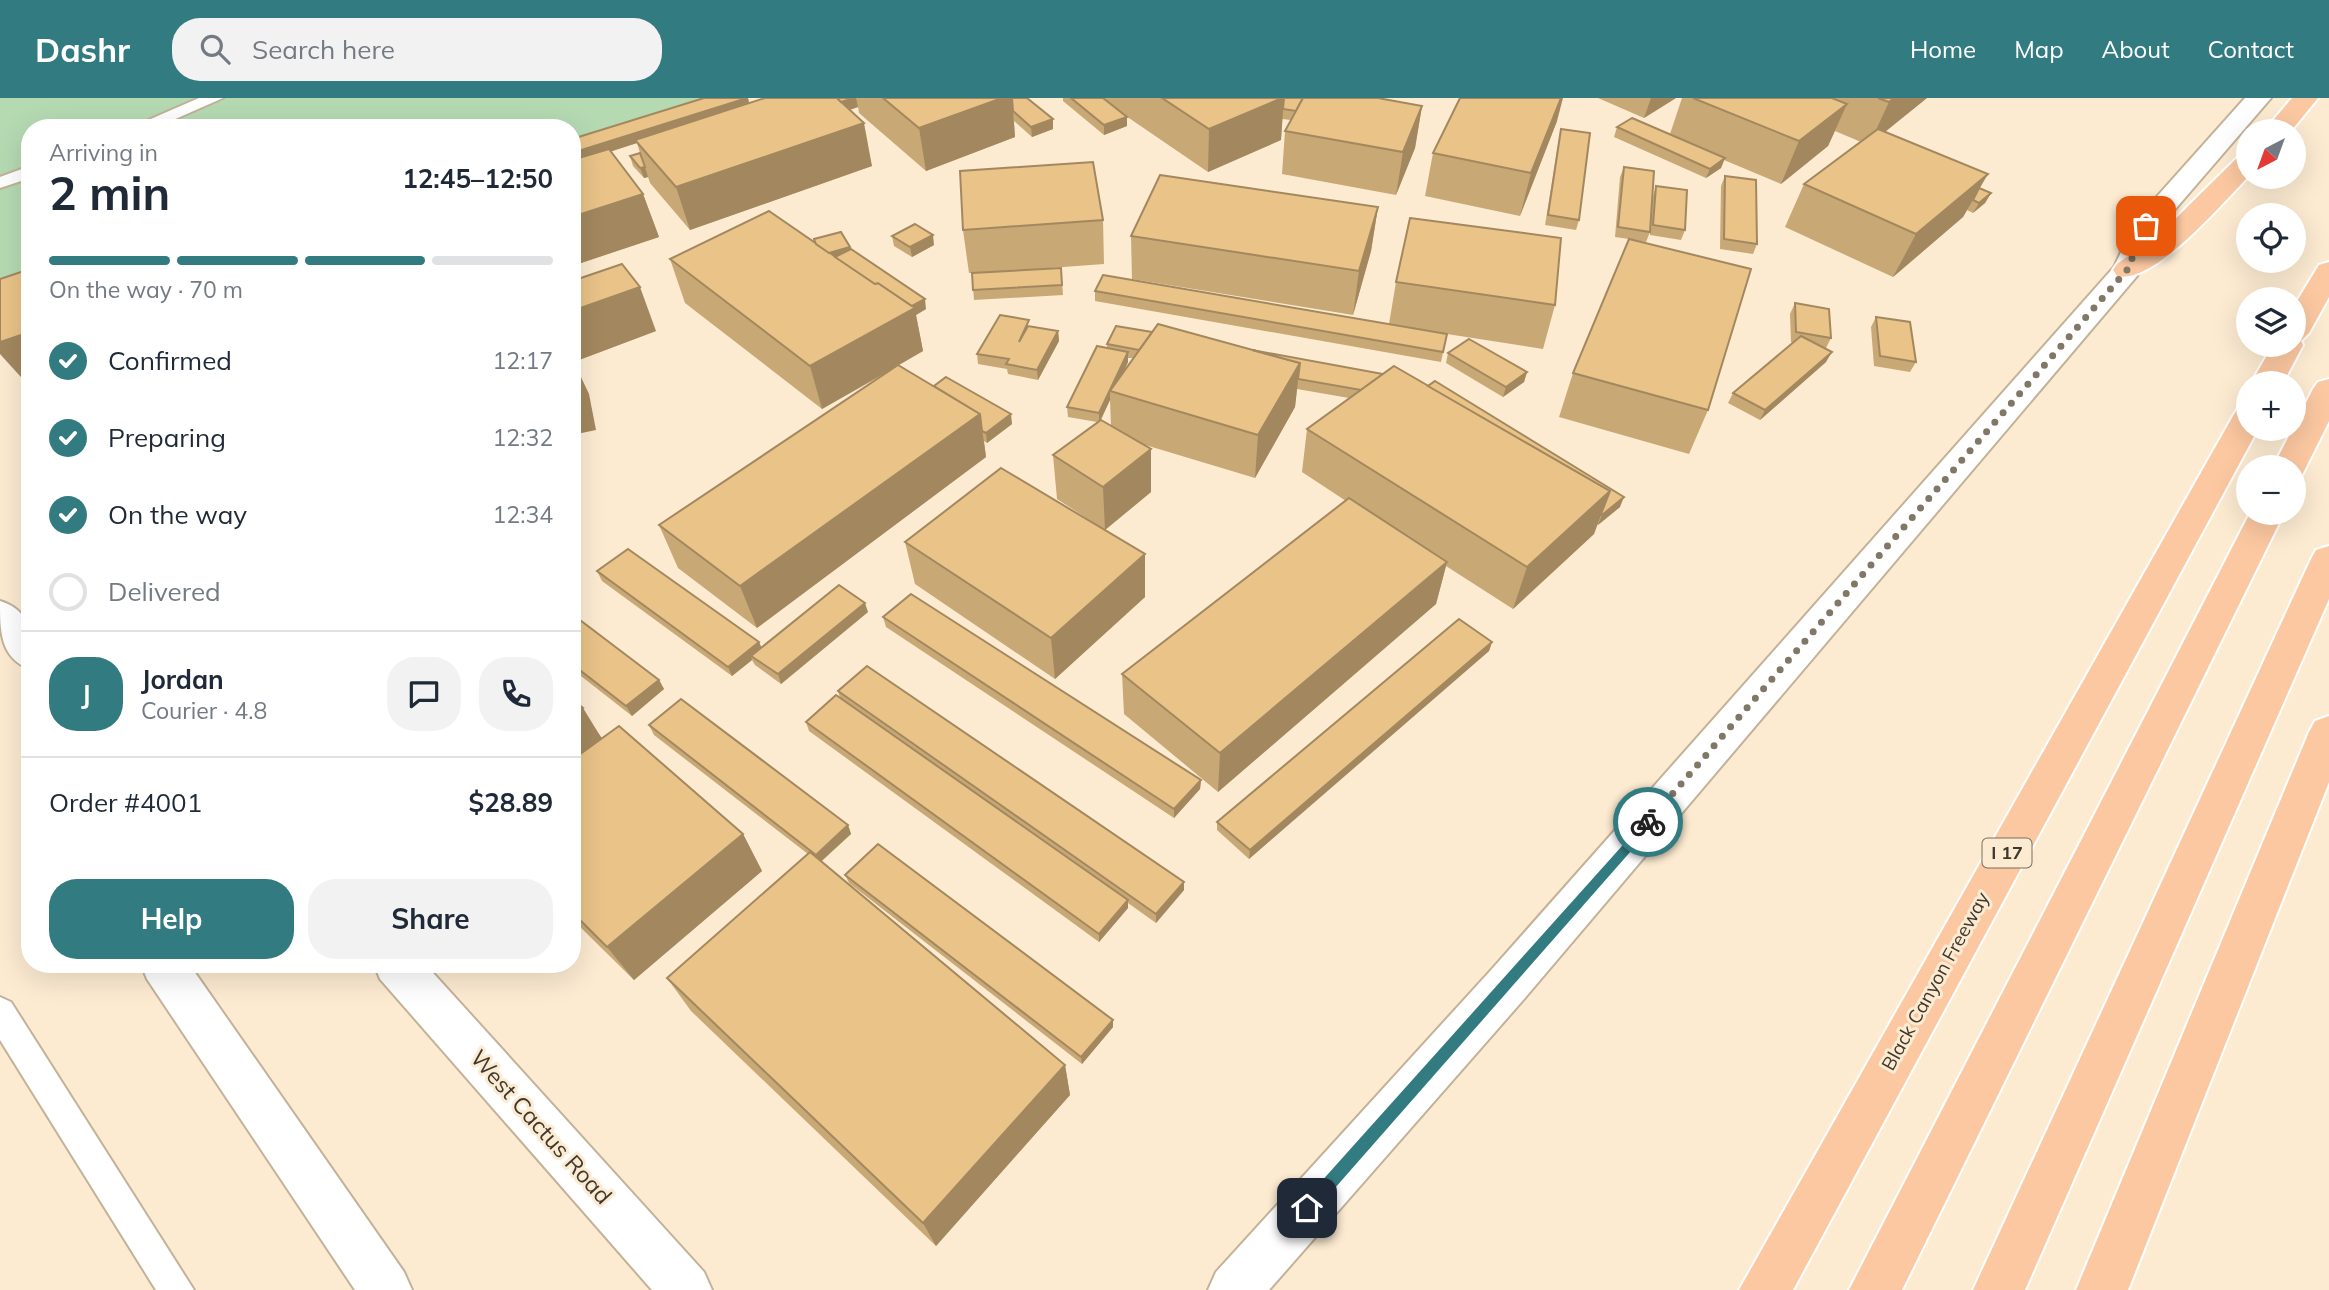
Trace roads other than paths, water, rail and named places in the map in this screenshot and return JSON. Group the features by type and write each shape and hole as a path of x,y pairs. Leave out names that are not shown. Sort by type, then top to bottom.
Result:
{"highway":[{"path":"2288,119 2306,98"},
{"path":"2127,270 2174,236 2236,174"},
{"path":"2306,312 2329,271"},
{"path":"2296,455 2329,389"},
{"name":"Black Canyon Freeway","path":"1765,1290 2236,439"},
{"path":"1875,1290 2261,525"},
{"path":"1999,1290 2329,559"},
{"path":"2102,1290 2329,732"}],"main road":[{"path":"1234,1290 1508,984 2127,270 2146,226 2259,98"},
{"path":"0,615 21,642"},
{"path":"169,973 386,1290"},
{"name":"West Cactus Road","path":"404,973 686,1290"}],"lane":[{"path":"162,119 214,98"},
{"path":"0,183 21,175"},
{"path":"0,1012 176,1290"}]}
